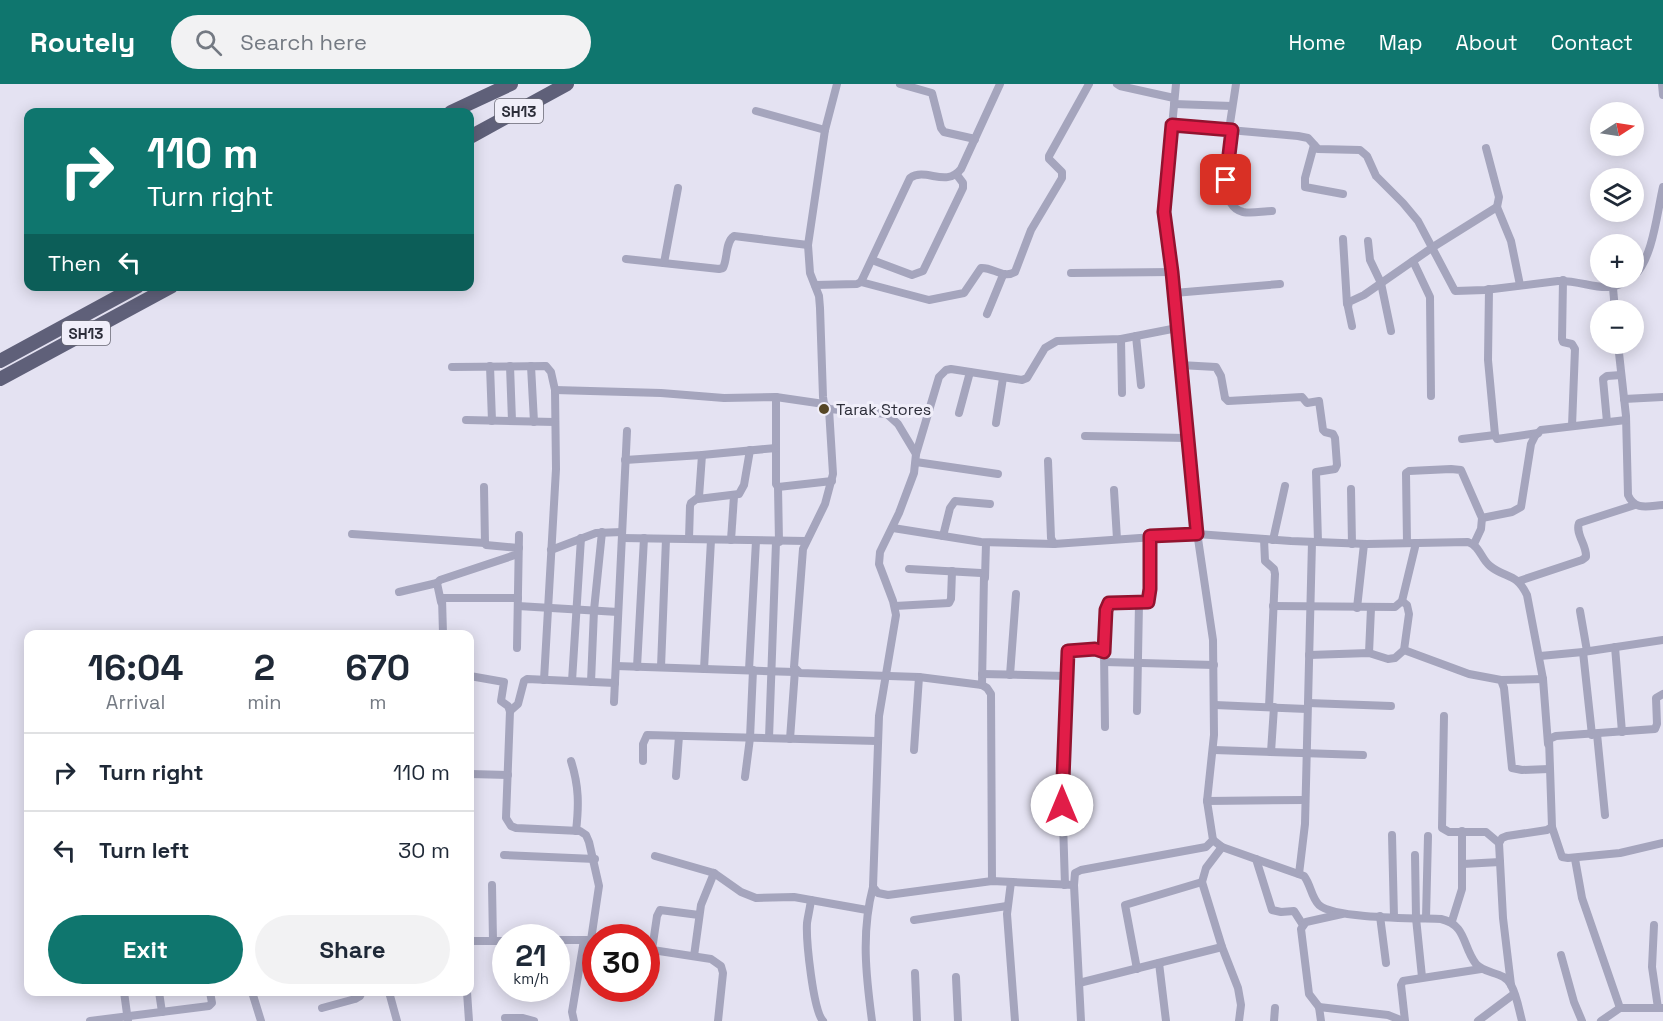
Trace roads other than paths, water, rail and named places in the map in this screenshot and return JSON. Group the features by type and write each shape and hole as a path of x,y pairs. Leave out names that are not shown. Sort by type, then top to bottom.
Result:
{"main road":[{"name":"SH13","path":"460,108 511,84"},
{"name":"SH13","path":"474,135 567,84"},
{"name":"SH13","path":"0,362 129,291"},
{"name":"SH13","path":"0,379 163,291"}],"street":[{"path":"790,739 801,570 806,541 825,504 832,481 834,460 827,407 822,390 820,308 810,273 808,245 825,130 837,84"},
{"path":"902,84 932,93 944,132 975,140"},
{"path":"861,282 910,178 919,175 942,179 957,175 1000,84"},
{"path":"815,285 861,282 929,300 964,293 981,268 985,267 1010,275 1015,272 1031,230 1060,184 1062,172 1048,156 1089,84"},
{"path":"1117,84 1174,101 1232,106"},
{"path":"1176,84 1164,212 1172,272 1186,438 1197,534 1211,623 1215,705 1214,750 1207,801 1213,840 1222,848 1299,874 1308,881 1313,897 1324,908 1343,914 1452,921 1458,927 1472,958 1481,969"},
{"path":"1236,84 1232,106 1226,188 1230,203 1236,209 1244,212 1272,210"},
{"path":"1662,84 1663,95"},
{"path":"756,111 825,130"},
{"path":"1172,125 1304,136 1314,146 1322,149 1364,152 1373,172 1408,209 1433,247 1455,291 1563,280 1590,284"},
{"path":"1314,146 1305,178 1305,187 1343,194"},
{"path":"1486,148 1499,197 1497,207 1511,241 1520,285"},
{"path":"872,260 912,275 923,271 962,193 963,183 957,175"},
{"path":"1644,264 1663,187"},
{"path":"664,263 678,188"},
{"path":"1347,304 1497,207"},
{"path":"626,259 714,269 723,268 729,241 734,236 808,245"},
{"path":"1343,240 1347,304 1352,326"},
{"path":"1368,241 1372,265 1381,283 1391,331"},
{"path":"1413,261 1430,297 1431,396"},
{"path":"1071,273 1172,272"},
{"path":"987,314 1003,274"},
{"path":"1563,280 1562,339 1563,342 1572,344 1575,349 1572,426"},
{"path":"1174,293 1280,284"},
{"path":"1613,288 1614,300"},
{"path":"1489,289 1488,360 1497,439 1538,433 1548,428 1626,420"},
{"path":"872,1021 866,961 867,910 873,887 877,741 885,675 896,615 895,606 879,564 880,552 893,528 914,473 916,458 939,377 946,370 951,369 1017,381 1027,378 1045,348 1057,341 1121,339 1177,328"},
{"path":"1136,336 1141,385"},
{"path":"1121,339 1122,393"},
{"path":"1619,354 1626,420 1627,488 1631,501 1635,505 1641,507 1663,505"},
{"path":"1180,364 1216,367 1221,376 1225,398 1228,401 1302,397 1305,400 1319,401 1323,430 1332,434 1336,444 1335,469 1316,472 1304,843 1299,874"},
{"path":"490,366 492,421"},
{"path":"510,366 512,421"},
{"path":"531,366 534,422"},
{"path":"452,367 546,366 550,368 555,390 556,469 544,680"},
{"path":"959,412 970,372"},
{"path":"1607,422 1603,379 1607,376 1622,375"},
{"path":"996,423 1003,378"},
{"path":"555,390 661,393 724,398 776,397 827,407 887,414 898,424 916,458"},
{"path":"769,738 778,542 778,487 775,478 776,397"},
{"path":"1624,399 1663,397"},
{"path":"466,420 555,422"},
{"path":"614,702 627,431"},
{"path":"1482,518 1512,512 1521,507 1524,501 1531,444 1538,433"},
{"path":"1462,439 1495,435"},
{"path":"1085,436 1186,438"},
{"path":"625,460 776,448"},
{"path":"689,539 691,503 698,500 734,496 742,490 750,450"},
{"path":"698,500 702,455"},
{"path":"916,458 998,474"},
{"path":"1048,461 1051,538 1054,544"},
{"path":"1273,606 1395,608 1402,601 1412,543 1406,478 1406,473 1409,471 1451,468 1461,470 1482,518 1481,528 1474,544"},
{"path":"778,487 832,481"},
{"path":"1271,752 1275,573 1265,561 1269,539 1285,486"},
{"path":"484,487 485,543"},
{"path":"1351,489 1352,544"},
{"path":"1114,490 1117,539"},
{"path":"731,540 734,496"},
{"path":"943,536 950,508 955,501 990,504"},
{"path":"1519,581 1582,560 1586,557 1586,552 1578,531 1579,523 1635,505"},
{"path":"893,528 986,543 1054,544 1197,534 1352,544 1468,542 1474,544 1489,566 1519,581 1527,595 1543,678 1552,827 1562,857 1575,859 1620,853 1663,843"},
{"path":"551,550 602,532 666,539 806,541"},
{"path":"591,682 594,610 602,532"},
{"path":"352,534 485,543 519,551"},
{"path":"517,648 519,536"},
{"path":"1105,727 1104,657 1107,606 1114,601 1148,602 1150,536"},
{"path":"572,681 581,538"},
{"path":"637,667 644,538"},
{"path":"661,668 666,539"},
{"path":"704,669 711,540"},
{"path":"745,777 750,738 756,541"},
{"path":"982,685 986,543"},
{"path":"1357,608 1365,544"},
{"path":"399,592 437,583 519,551"},
{"path":"909,568 981,573 985,579"},
{"path":"895,606 949,603 952,571"},
{"path":"437,583 443,630"},
{"path":"1010,675 1016,594"},
{"path":"441,602 445,597 518,602 547,608 618,612"},
{"path":"1309,655 1369,653 1388,659 1395,658 1404,650 1409,609 1402,601"},
{"path":"1137,711 1139,603"},
{"path":"1369,653 1371,608"},
{"path":"1580,611 1605,814"},
{"path":"1540,656 1585,652 1663,640"},
{"path":"1616,647 1622,732"},
{"path":"1081,1021 1062,792 1068,651 1095,649 1104,657 1139,664 1214,665"},
{"path":"1404,650 1469,674 1501,680 1543,678"},
{"path":"616,666 885,675 982,685 991,694 992,881"},
{"path":"982,674 1066,676"},
{"path":"474,676 502,680 505,686 501,701 510,711 506,818 511,826 516,828 576,831 586,836 595,859 599,886 593,924"},
{"path":"914,750 919,677"},
{"path":"510,711 518,704 524,681 527,679 615,682"},
{"path":"1501,680 1504,688 1512,768 1549,769"},
{"path":"1548,744 1549,739 1556,736 1659,729 1656,698 1663,694"},
{"path":"1215,705 1391,706"},
{"path":"1444,716 1441,823 1444,831 1486,832 1499,843"},
{"path":"643,761 643,744 647,735 877,741"},
{"path":"676,776 679,736"},
{"path":"1214,750 1363,755"},
{"path":"571,761 577,780 579,798 576,831"},
{"path":"474,774 508,775"},
{"path":"1207,801 1305,800"},
{"path":"1522,1021 1513,989 1503,918 1499,843 1507,836 1547,830 1552,827"},
{"path":"1452,921 1461,896 1462,831"},
{"path":"1392,835 1394,917"},
{"path":"1426,918 1428,836"},
{"path":"1070,885 1075,873 1081,870 1206,847 1213,840"},
{"path":"1222,848 1206,868 1202,882 1240,995 1239,1021"},
{"path":"504,855 595,859"},
{"path":"1415,855 1416,918 1422,977"},
{"path":"655,856 714,873 747,896 764,899 788,897 867,910"},
{"path":"1256,859 1269,906 1276,912 1294,911 1303,925"},
{"path":"1575,859 1582,898 1617,1010 1614,1021"},
{"path":"1462,864 1500,862"},
{"path":"694,956 699,915 714,873"},
{"path":"873,887 878,893 888,895 992,881 1070,885"},
{"path":"1011,882 1007,906 1015,1021"},
{"path":"1137,969 1125,905 1128,902 1202,882"},
{"path":"492,885 493,924"},
{"path":"811,900 807,929 813,991 818,1014 823,1021"},
{"path":"914,920 1007,906"},
{"path":"655,924 660,910 699,915"},
{"path":"1303,925 1343,914"},
{"path":"1380,916 1386,963"},
{"path":"1303,925 1301,929 1307,987 1309,994 1319,1007 1321,1021"},
{"path":"1601,1021 1617,1010 1661,1008 1653,976 1654,925"},
{"path":"474,941 492,940"},
{"path":"1079,983 1222,947"},
{"path":"660,951 711,959 721,966 723,973 718,1021"},
{"path":"1562,955 1574,1002 1582,1021"},
{"path":"1159,963 1166,1021 1161,1021"},
{"path":"1319,1007 1363,1017 1393,1016 1404,1021 1402,981 1481,969 1506,978 1513,989"},
{"path":"574,1021 572,1012 582,972"},
{"path":"915,973 917,1021"},
{"path":"956,977 958,1021"},
{"path":"1478,1021 1513,989"},
{"path":"125,996 128,1019"},
{"path":"160,996 162,1012"},
{"path":"90,1021 128,1019 209,1006 212,1004 211,996"},
{"path":"253,996 261,1021"},
{"path":"344,996 345,1001"},
{"path":"322,1008 360,996"},
{"path":"390,996 397,1021"},
{"path":"467,996 469,1021"},
{"path":"1274,1021 1275,1008"},
{"path":"505,1018 523,1018 534,1021"}],"place":[{"name":"Tarak Stores","path":"824,409"}]}
